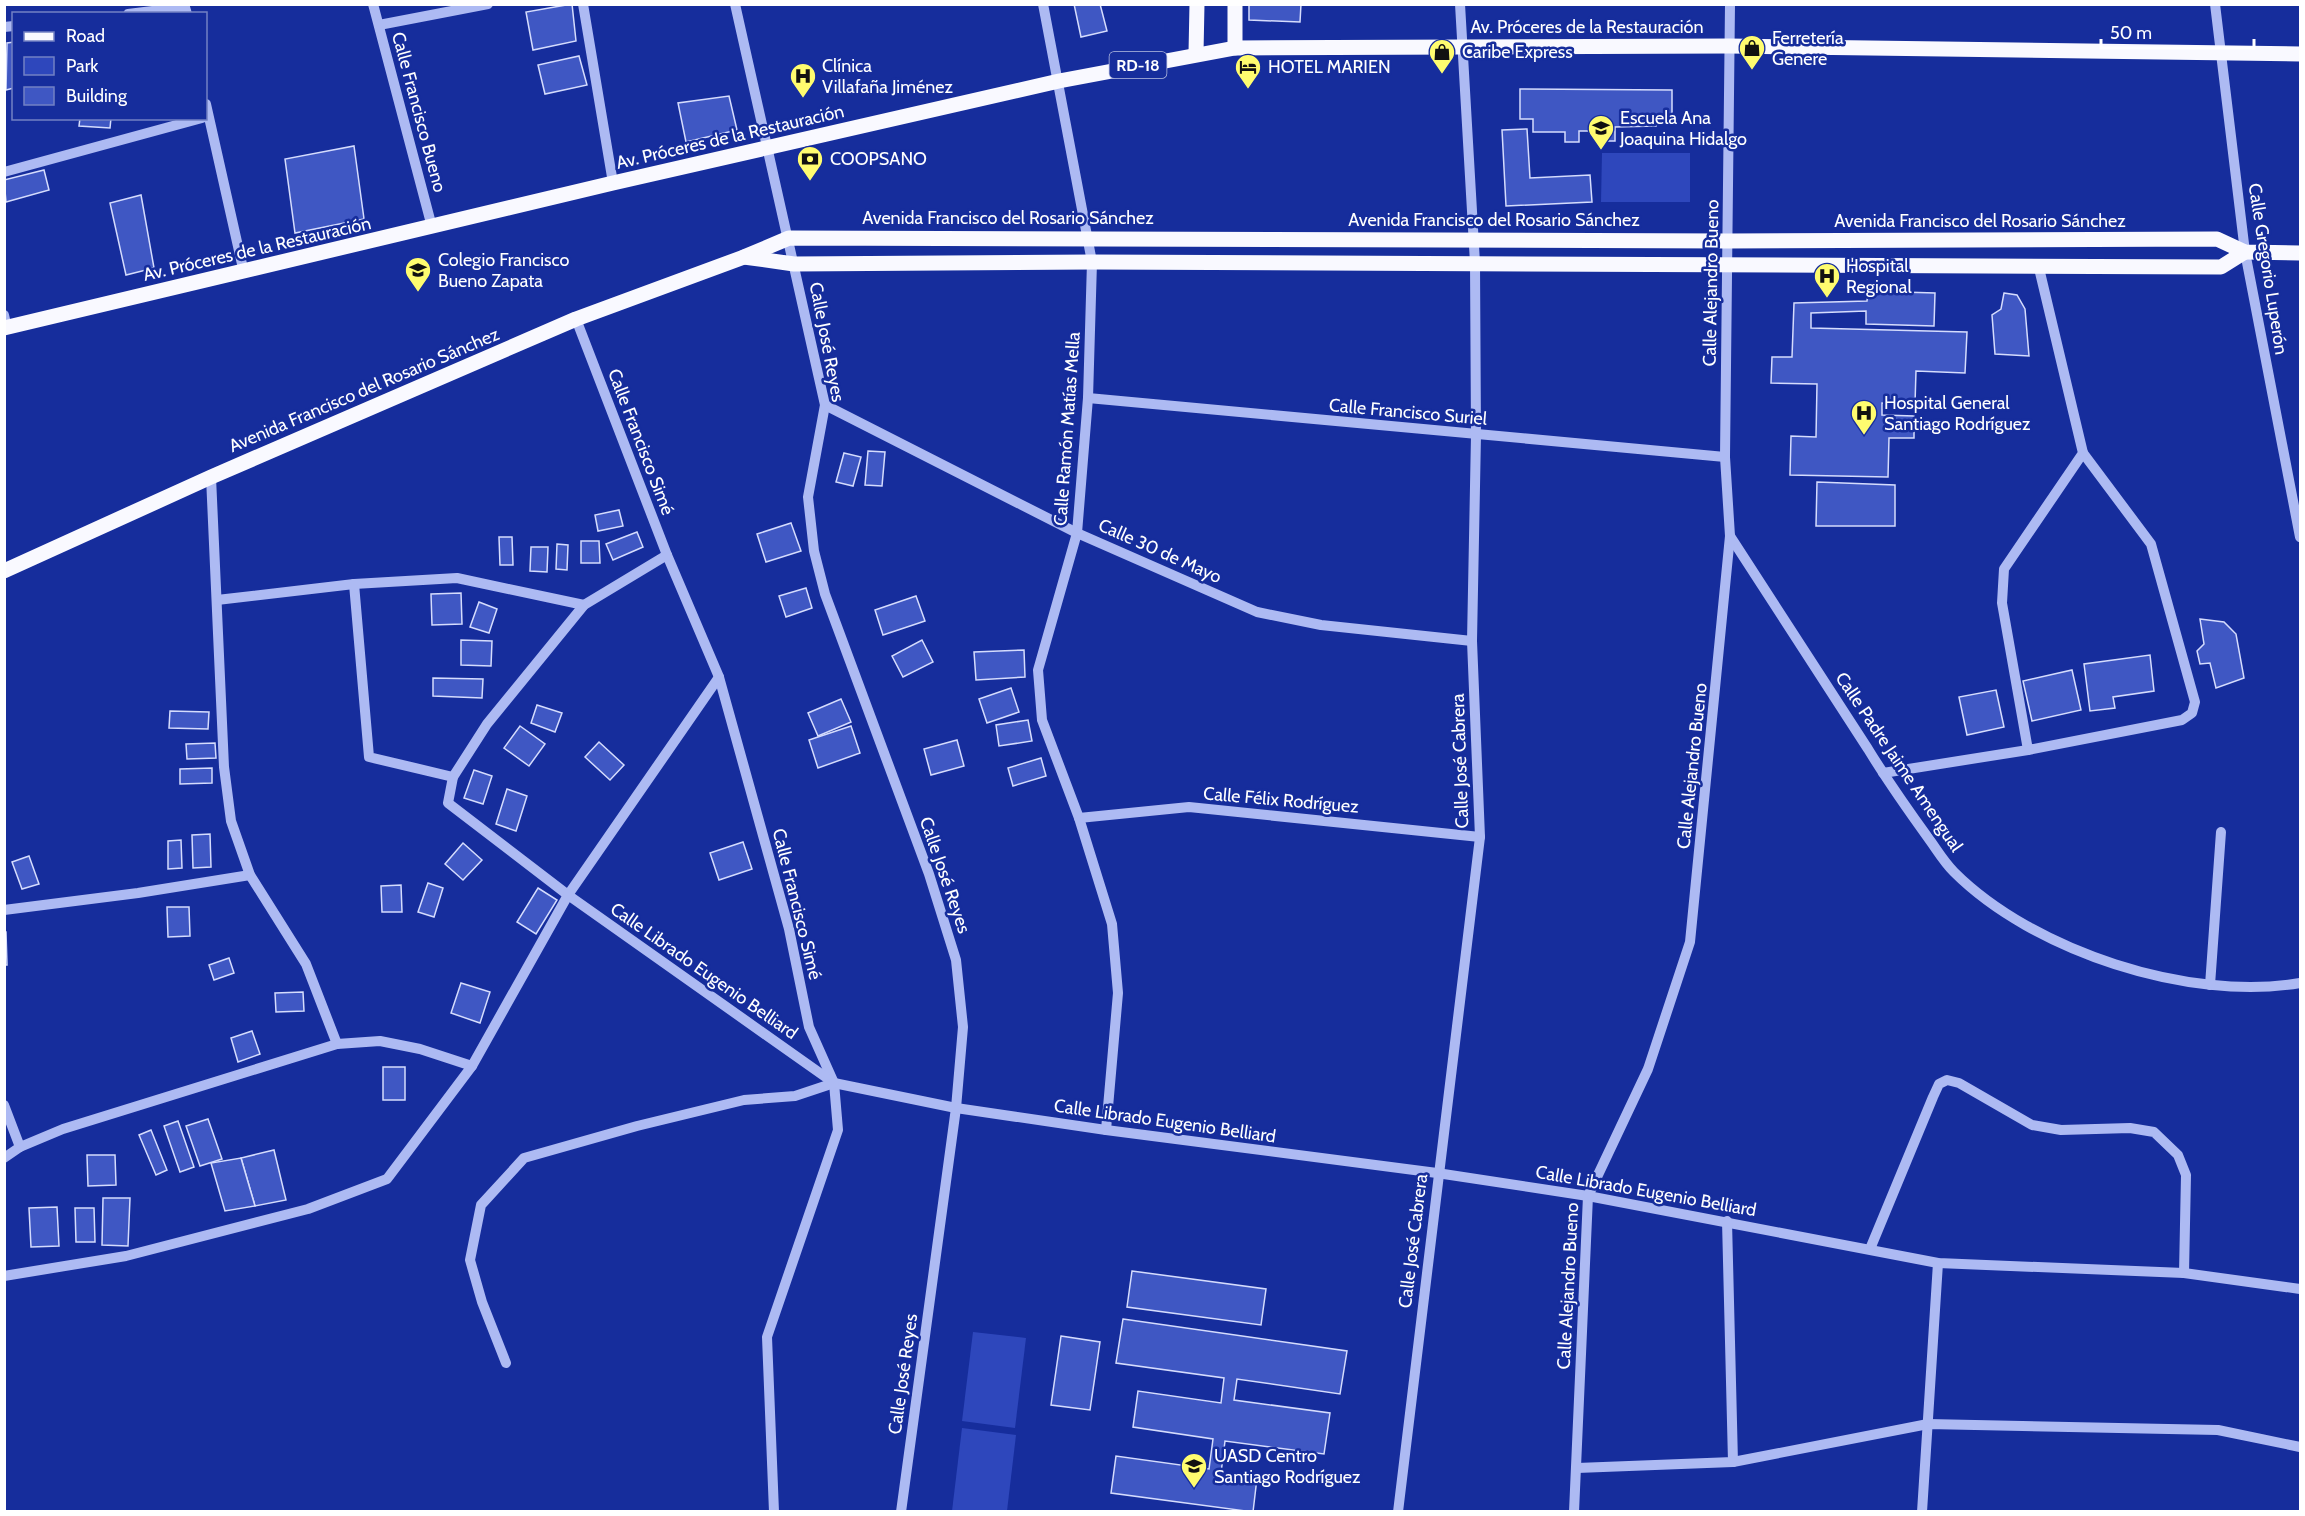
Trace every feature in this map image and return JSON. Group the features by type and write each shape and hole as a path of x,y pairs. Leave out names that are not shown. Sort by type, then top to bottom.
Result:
{"main road":[{"path":"1196,53 1197,4"},
{"path":"1235,4 1235,48"},
{"name":"Av. Próceres de la Restauración","path":"5,324 244,273 613,183 767,150 1059,81 1196,53 1235,48 1730,46 2301,54"},
{"name":"Avenida Francisco del Rosario Sánchez","path":"4,571 211,477 576,319 789,238 1089,237 1728,241 2217,239 2245,252 2301,254"},
{"name":"Avenida Francisco del Rosario Sánchez","path":"744,257 795,264 1728,263 2221,267 2245,252"}],"street":[{"name":"Calle Francisco Bueno","path":"373,4 432,227"},
{"path":"379,25 488,4"},
{"path":"583,4 613,183"},
{"name":"Calle José Reyes","path":"735,4 825,405 808,497 814,551 825,594 929,874 956,960 963,1027 956,1108 901,1512"},
{"name":"Calle Ramón Matías Mella","path":"1043,4 1092,262 1088,398 1077,533 1038,670 1042,720 1079,818 1112,924 1118,993 1106,1130"},
{"name":"Calle José Cabrera","path":"1398,1512 1437,1173 1480,837 1472,641 1476,435 1475,263 1460,4"},
{"name":"Calle Alejandro Bueno","path":"1574,1512 1588,1196 1648,1069 1690,942 1730,536 1725,457 1730,4"},
{"name":"Calle Gregorio Luperón","path":"2215,4 2245,252 2301,537"},
{"path":"147,12 186,8"},
{"path":"4,172 198,120"},
{"path":"206,120 244,273"},
{"path":"1883,773 2028,750 2182,720 2192,713 2195,702 2151,544 2083,453 2038,264"},
{"name":"Calle Francisco Simé","path":"576,319 667,555 719,677 789,929 809,1027 834,1083 838,1130 767,1337 774,1512"},
{"name":"Calle Francisco Suriel","path":"1088,398 1725,457"},
{"name":"Calle 30 de Mayo","path":"825,405 1077,533 1257,612 1321,625 1472,641"},
{"path":"2028,750 2002,603 2001,582 2004,569 2083,453"},
{"path":"211,477 224,767 231,820 250,875 306,964 338,1044"},
{"name":"Calle Padre Jaime Amengual","path":"1730,536 1883,773 1953,871 1998,909 2039,933 2084,952 2160,977 2210,985 2276,987 2301,983"},
{"name":"Calle Librado Eugenio Belliard","path":"667,555 584,605 487,724 453,777 448,803 568,895 834,1083 956,1108 1437,1173 1588,1196 1938,1263 2184,1273 2301,1289"},
{"path":"217,600 354,584 457,578 584,605"},
{"path":"354,584 369,757 453,777"},
{"path":"4,1276 126,1256 308,1209 387,1179 472,1066 568,895 719,677"},
{"name":"Calle Félix Rodríguez","path":"1079,818 1189,807 1480,837"},
{"path":"2210,985 2221,832"},
{"path":"4,910 138,894 250,875"},
{"path":"4,1158 20,1147 63,1129 338,1044 380,1041 420,1049 472,1066"},
{"path":"1870,1249 1933,1097 1939,1084 1947,1080 1959,1083 2032,1125 2061,1130 2130,1128 2154,1132 2178,1155 2186,1175 2184,1273"},
{"path":"506,1363 482,1302 470,1260 481,1204 524,1158 637,1126 744,1100 795,1096 834,1083"},
{"path":"4,1105 20,1147"},
{"path":"1727,1221 1733,1462"},
{"path":"1922,1512 1938,1263"},
{"path":"1577,1468 1733,1462 1928,1424 2218,1430 2301,1447"}],"green space":[{"path":"1602,153 1690,153 1690,202 1601,202"},
{"path":"973,1332 1026,1338 1015,1428 962,1421"},
{"path":"962,1428 1016,1435 1007,1511 952,1511"}],"building":[{"path":"572,4 576,41 533,50 526,12"},
{"path":"1074,4 1100,4 1107,31 1081,37"},
{"path":"1249,4 1301,4 1300,22 1249,20"},
{"path":"12,42 12,88 6,90 7,43"},
{"path":"579,56 587,85 545,94 538,65"},
{"path":"1520,89 1672,90 1672,119 1656,119 1656,126 1615,127 1615,141 1606,141 1606,131 1579,131 1579,142 1565,142 1565,132 1533,132 1533,119 1520,119"},
{"path":"729,96 737,130 686,142 678,103"},
{"path":"80,120 111,120 110,128 79,126"},
{"path":"1527,129 1530,178 1590,175 1592,202 1506,206 1502,130"},
{"path":"354,146 364,219 295,233 285,159"},
{"path":"44,170 49,190 6,202 4,180"},
{"path":"141,195 154,268 126,275 110,203"},
{"path":"1868,291 1935,293 1934,326 1866,324 1866,311 1811,313 1811,328 1967,332 1965,373 1916,371 1915,404 1882,403 1882,415 1914,416 1914,438 1889,438 1888,477 1790,475 1791,436 1816,437 1817,384 1771,383 1772,357 1792,357 1794,303 1867,301"},
{"path":"2004,293 2017,295 2025,309 2029,356 1995,354 1992,315 2001,309"},
{"path":"868,451 885,452 882,486 865,485"},
{"path":"844,453 861,457 853,486 836,482"},
{"path":"1817,482 1895,485 1895,526 1816,526"},
{"path":"619,510 623,526 598,531 595,515"},
{"path":"791,523 801,551 766,562 757,534"},
{"path":"637,532 643,547 613,560 606,544"},
{"path":"499,537 512,537 513,565 500,565"},
{"path":"581,541 599,541 600,563 581,563"},
{"path":"557,544 568,545 567,570 556,569"},
{"path":"531,547 548,547 547,572 530,571"},
{"path":"806,588 812,608 786,617 779,596"},
{"path":"461,593 462,624 432,625 431,594"},
{"path":"916,596 925,621 883,635 875,610"},
{"path":"479,602 497,609 489,633 470,627"},
{"path":"2200,619 2224,622 2236,634 2244,678 2216,688 2210,663 2200,664 2197,651 2204,644"},
{"path":"461,640 492,641 491,666 461,665"},
{"path":"922,640 933,662 903,677 892,656"},
{"path":"1024,650 1025,677 976,680 974,652"},
{"path":"2150,655 2154,691 2113,697 2115,708 2090,711 2084,664"},
{"path":"2072,670 2081,710 2032,721 2023,681"},
{"path":"433,678 483,679 482,698 433,696"},
{"path":"1011,688 1019,712 987,723 979,699"},
{"path":"1996,690 2004,727 1967,735 1959,697"},
{"path":"841,699 851,722 818,736 808,713"},
{"path":"537,705 562,713 555,732 531,723"},
{"path":"170,711 209,712 208,729 169,728"},
{"path":"1028,720 1032,741 999,746 996,725"},
{"path":"520,726 545,744 529,766 504,748"},
{"path":"851,726 860,753 818,768 809,740"},
{"path":"957,740 964,766 931,775 924,749"},
{"path":"599,742 624,765 610,780 585,757"},
{"path":"215,743 216,758 187,759 186,744"},
{"path":"1041,758 1046,776 1013,786 1008,768"},
{"path":"212,768 212,783 180,784 180,769"},
{"path":"474,770 492,776 483,804 464,798"},
{"path":"507,789 527,796 516,831 496,824"},
{"path":"210,834 211,867 193,868 192,835"},
{"path":"181,840 182,868 168,869 168,841"},
{"path":"743,842 752,869 719,880 710,853"},
{"path":"463,843 482,860 463,880 445,864"},
{"path":"29,856 39,884 22,889 12,862"},
{"path":"428,883 443,888 434,917 418,912"},
{"path":"401,885 402,912 382,912 381,886"},
{"path":"538,888 557,900 536,934 517,922"},
{"path":"167,907 189,907 190,936 168,937"},
{"path":"4,932 6,932 7,965 4,965"},
{"path":"229,958 234,973 214,980 209,965"},
{"path":"461,983 490,992 480,1023 451,1013"},
{"path":"303,992 304,1011 276,1012 275,993"},
{"path":"252,1031 260,1054 238,1062 231,1038"},
{"path":"383,1067 405,1067 405,1100 383,1100"},
{"path":"208,1119 222,1159 200,1166 186,1126"},
{"path":"178,1121 194,1167 180,1172 164,1126"},
{"path":"151,1130 167,1170 156,1175 139,1135"},
{"path":"274,1150 286,1200 255,1206 241,1158"},
{"path":"87,1155 115,1155 116,1185 88,1186"},
{"path":"241,1158 255,1206 225,1211 211,1163"},
{"path":"103,1198 130,1198 128,1246 102,1245"},
{"path":"57,1207 59,1246 31,1247 29,1208"},
{"path":"75,1208 94,1208 95,1242 76,1242"},
{"path":"1132,1271 1266,1289 1261,1325 1127,1307"},
{"path":"1123,1319 1347,1351 1340,1394 1237,1379 1234,1400 1330,1413 1324,1454 1225,1441 1221,1473 1257,1478 1253,1512 1111,1493 1116,1456 1209,1469 1213,1439 1133,1427 1138,1391 1221,1403 1224,1378 1116,1363"},
{"path":"1061,1336 1100,1342 1090,1410 1051,1405"}],"place":[{"name":"Ferretería Genere","path":"1752,71"},
{"name":"Caribe Express","path":"1442,75"},
{"name":"HOTEL MARIEN","path":"1248,90"},
{"name":"Clínica Villafaña Jiménez","path":"803,99"},
{"name":"Escuela Ana Joaquina Hidalgo","path":"1601,151"},
{"name":"COOPSANO","path":"810,182"},
{"name":"Colegio Francisco Bueno Zapata","path":"418,293"},
{"name":"Hospital Regional","path":"1827,299"},
{"name":"Hospital General Santiago Rodríguez","path":"1864,436"},
{"name":"UASD Centro Santiago Rodríguez","path":"1194,1489"}]}
